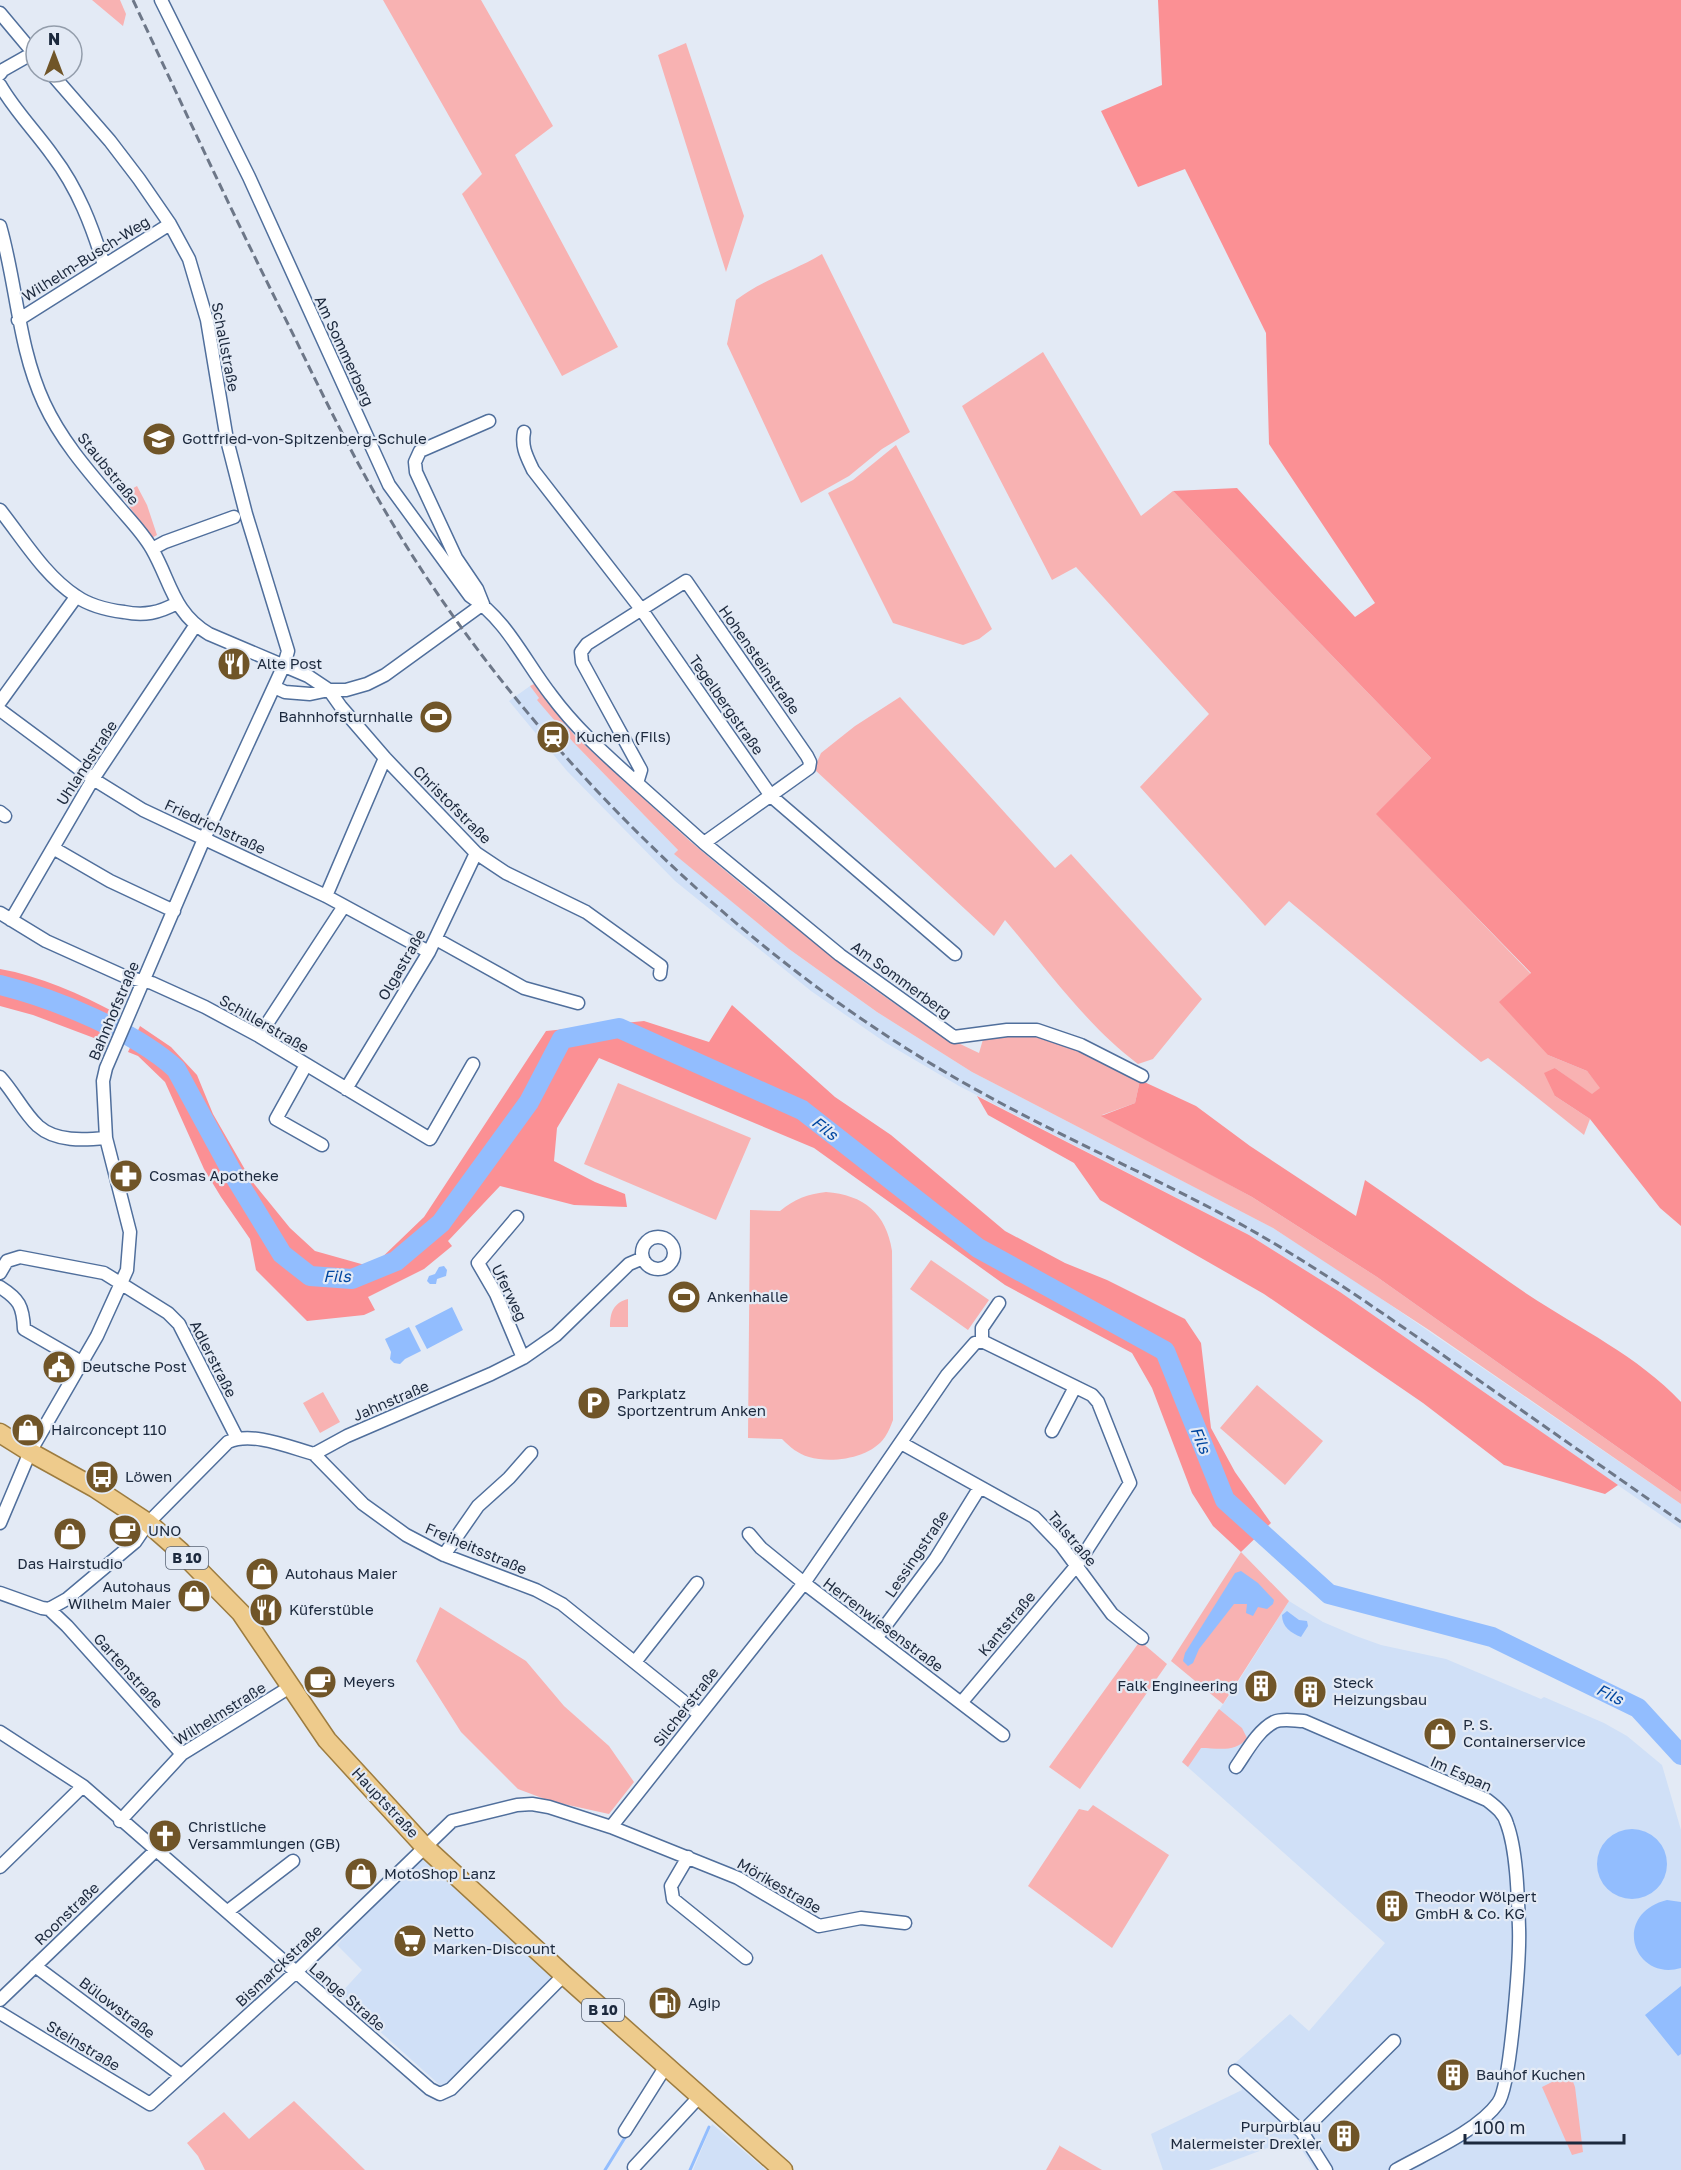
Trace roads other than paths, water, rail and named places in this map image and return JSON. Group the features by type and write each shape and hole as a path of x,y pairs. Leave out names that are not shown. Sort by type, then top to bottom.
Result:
{"main road":[{"name":"Hauptstraße","path":"0,1433 30,1452 73,1474 148,1523 186,1557 241,1613 327,1740 425,1847 699,2097 783,2170"}],"street":[{"name":"Am Sommerberg","path":"161,0 249,177 389,485 470,596 483,604 506,629 551,695 581,732 705,843 840,955 954,1037 1007,1030 1036,1030 1081,1045 1142,1076"},
{"path":"0,13 24,41"},
{"path":"0,74 3,69 24,59"},
{"name":"Schallstraße","path":"60,84 139,178 170,224 189,259 207,320 227,440 246,514 287,644 288,651 284,665"},
{"path":"0,85 8,100 55,157 77,194 91,223 104,265"},
{"name":"Wilhelm-Busch-Weg","path":"18,320 170,224"},
{"name":"Staubstraße","path":"0,226 18,320 33,376 44,404 60,432 77,458 152,549 177,603 195,626 284,665"},
{"path":"1,293 14,291"},
{"name":"Am Sommerberg","path":"483,604 477,589 451,548 416,472 415,462 420,451 489,421"},
{"name":"Tegelbergstraße","path":"524,432 522,441 524,452 533,470 641,609 771,796 955,954"},
{"path":"0,510 52,576 76,597 109,610 136,614 158,612 177,603"},
{"path":"152,549 234,517"},
{"name":"Hohensteinstraße","path":"641,609 686,581 810,762 808,768 771,796"},
{"path":"0,702 76,597"},
{"path":"274,687 285,692 310,694 346,690 367,684 385,675 483,604"},
{"path":"637,783 641,770 582,662 581,652 587,644 641,609"},
{"name":"Uhlandstraße","path":"5,916 53,848 93,779 195,626"},
{"path":"284,665 330,690"},
{"name":"Bahnhofstraße","path":"2,1515 30,1452 83,1363 122,1283 128,1264 130,1232 106,1138 103,1081 111,1053 204,839 284,665"},
{"name":"Christofstraße","path":"330,690 341,707 386,758 476,853 506,873 586,912 661,966 660,974"},
{"name":"Friedrichstraße","path":"0,710 93,779 143,810 326,896 429,952"},
{"path":"326,896 386,758"},
{"path":"705,843 771,796"},
{"path":"53,848 110,881 174,911"},
{"name":"Olgastraße","path":"346,1089 429,952 476,853"},
{"path":"259,1036 344,906"},
{"name":"Schillerstraße","path":"5,916 46,941 126,977 152,983 205,1007 259,1036 430,1139 473,1064"},
{"path":"436,939 524,988 578,1003"},
{"path":"306,1065 276,1119 322,1145"},
{"path":"0,1077 38,1126 47,1132 67,1138 106,1138"},
{"name":"Uferweg","path":"517,1217 478,1263 496,1294 523,1358"},
{"name":"Adlerstraße","path":"0,1272 7,1261 20,1257 104,1273 168,1313 179,1324 237,1438"},
{"name":"Jahnstraße","path":"314,1454 347,1436 523,1358 556,1335 629,1264 643,1258"},
{"path":"0,1287 15,1296 21,1306 24,1329 83,1363"},
{"path":"999,1303 982,1328 982,1341 1076,1387 1052,1431"},
{"name":"Silcherstraße","path":"611,1827 804,1583 947,1375 975,1343 982,1341"},
{"name":"Kantstraße","path":"961,1703 1077,1565 1130,1483 1098,1402 1092,1395 1076,1387"},
{"path":"0,1593 49,1609 67,1599 135,1542 148,1523 228,1442 237,1438 249,1437 314,1454"},
{"name":"Talstraße","path":"901,1443 1034,1517 1061,1545 1112,1614 1142,1638"},
{"path":"444,1555 477,1506 509,1478 531,1453"},
{"name":"Freiheitsstraße","path":"314,1454 363,1504 406,1535 444,1555 536,1590 562,1604 699,1714"},
{"name":"Lessingstraße","path":"877,1637 936,1558 980,1487"},
{"name":"Herrenwiesenstraße","path":"749,1534 761,1548 804,1583 1003,1736"},
{"path":"635,1662 697,1583"},
{"name":"Gartenstraße","path":"49,1609 182,1754"},
{"name":"Wilhelmstraße","path":"120,1821 182,1754 290,1687"},
{"name":"Im Espan","path":"1236,1767 1258,1737 1275,1722 1304,1721 1487,1800 1500,1810 1507,1823 1512,1846 1519,1930 1511,2037 1505,2084 1500,2102 1481,2122 1396,2170"},
{"name":"Lange Straße","path":"0,1732 83,1786 120,1821 228,1911 430,2089 440,2094 451,2089 564,1975"},
{"path":"0,1867 83,1786"},
{"path":"425,1847 452,1821 517,1805 532,1804 549,1807 611,1827"},
{"name":"Mörikestraße","path":"611,1827 738,1878 819,1926 861,1918 905,1923"},
{"name":"Bismarckstraße","path":"150,2104 296,1972 425,1847"},
{"name":"Roonstraße","path":"0,2000 156,1850"},
{"path":"688,1857 671,1886 673,1899 746,1958"},
{"path":"228,1911 293,1861"},
{"name":"Bülowstraße","path":"35,1966 181,2075"},
{"name":"Steinstraße","path":"0,2013 150,2104"},
{"path":"1302,2132 1394,2041"},
{"path":"625,2131 666,2066"},
{"path":"1235,2071 1302,2132 1326,2170"},
{"path":"634,2168 699,2097"}],"water":[{"path":"444,1266 447,1270 446,1276 437,1279 436,1284 430,1284 427,1281 429,1276 435,1274 439,1267"},
{"path":"452,1307 463,1330 427,1349 415,1326"},
{"path":"409,1327 421,1351 400,1364 394,1363 390,1359 391,1352 385,1339"},
{"path":"1241,1571 1258,1583 1274,1600 1273,1604 1267,1609 1258,1607 1253,1616 1246,1613 1247,1604 1234,1604 1199,1649 1193,1663 1188,1666 1183,1661 1185,1653 1235,1573"},
{"path":"1287,1611 1299,1620 1307,1621 1308,1626 1301,1637 1285,1626 1282,1615"},
{"path":"1639,1829 1652,1835 1661,1844 1665,1850 1667,1864 1665,1878 1657,1889 1646,1897 1625,1899 1607,1889 1599,1878 1597,1857 1607,1839 1618,1831"},
{"path":"1667,1900 1681,1902 1681,1968 1664,1970 1651,1965 1641,1956 1635,1944 1634,1931 1639,1918 1650,1908"},
{"path":"1681,1986 1681,2054 1678,2056 1645,2015"}],"waterway":[{"name":"Fils","path":"0,985 69,1008 117,1029 159,1055 176,1069 232,1172 282,1254 310,1276 352,1279 396,1261 441,1223 529,1102 562,1039 619,1028 802,1110 978,1248 1165,1351 1225,1500 1329,1594 1492,1637 1638,1708 1681,1755"},
{"path":"690,2170 709,2127"},
{"path":"605,2170 626,2136"}],"railway":[{"path":"133,0 268,284 345,438 381,504 434,589 494,671 559,749 628,823 709,900 841,1005 935,1066 984,1094 1212,1209 1300,1259 1407,1330 1681,1522"}],"place":[{"name":"Gottfried-von-Spitzenberg-Schule","path":"159,439"},
{"name":"Alte Post","path":"234,664"},
{"name":"Bahnhofsturnhalle","path":"436,717"},
{"name":"Kuchen (Fils)","path":"553,737"},
{"name":"Cosmas Apotheke","path":"126,1176"},
{"name":"Ankenhalle","path":"684,1297"},
{"name":"Deutsche Post","path":"59,1367"},
{"name":"Parkplatz Sportzentrum Anken","path":"594,1403"},
{"name":"Hairconcept 110","path":"28,1430"},
{"name":"Löwen","path":"102,1477"},
{"name":"UNO","path":"125,1531"},
{"name":"Das Hairstudio","path":"70,1534"},
{"name":"Autohaus Maier","path":"262,1574"},
{"name":"Autohaus Wilhelm Maier","path":"194,1596"},
{"name":"Küferstüble","path":"266,1610"},
{"name":"Meyers","path":"320,1682"},
{"name":"Falk Engineering","path":"1261,1686"},
{"name":"Steck Heizungsbau","path":"1310,1692"},
{"name":"P. S. Containerservice","path":"1440,1734"},
{"name":"Christliche Versammlungen (GB)","path":"165,1836"},
{"name":"MotoShop Lanz","path":"361,1874"},
{"name":"Theodor Wölpert GmbH & Co. KG","path":"1392,1906"},
{"name":"Netto Marken-Discount","path":"410,1941"},
{"name":"Agip","path":"665,2003"},
{"name":"Bauhof Kuchen","path":"1453,2075"},
{"name":"Purpurblau Malermeister Drexler","path":"1344,2136"}]}
